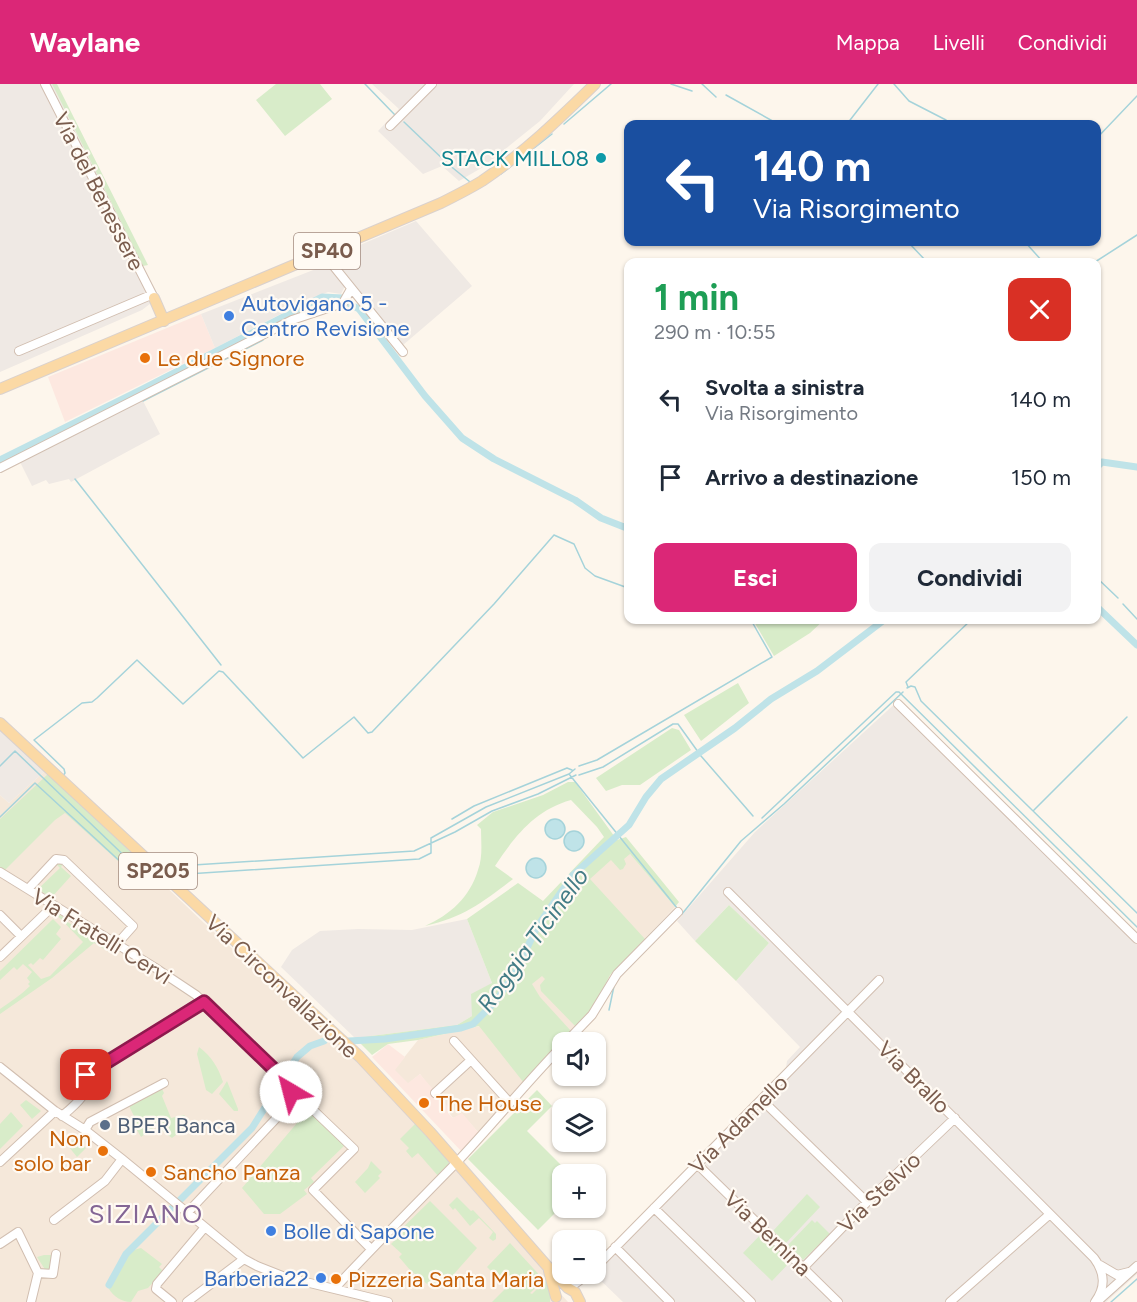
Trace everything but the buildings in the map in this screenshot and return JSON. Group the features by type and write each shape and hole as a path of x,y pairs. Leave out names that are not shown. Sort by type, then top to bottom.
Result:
{"main road":[{"name":"SP40","path":"558,120 586,84"},
{"name":"SP40","path":"0,389 395,224 480,182 516,157 595,84"},
{"path":"152,296 164,321"},
{"name":"Via Circonvallazione","path":"0,723 360,1057 457,1162 547,1266"},
{"name":"SP205","path":"547,1266 575,1296"},
{"name":"SP205","path":"547,1266 553,1279 556,1301"},
{"name":"SP205","path":"556,1301 560,1290 575,1296"}],"street":[{"name":"Via del Benessere","path":"45,84 152,296"},
{"path":"390,126 432,84"},
{"path":"323,253 403,352"},
{"path":"0,468 292,320 342,303 351,289"},
{"path":"19,351 152,296"},
{"path":"898,704 1137,939"},
{"path":"28,889 56,859 64,860 132,926 117,944"},
{"name":"Via Fratelli Cervi","path":"0,872 196,995 285,1080 291,1092 291,1100"},
{"name":"Via Brallo","path":"728,892 955,1118 1100,1267 1117,1275 1134,1269"},
{"path":"0,957 53,906"},
{"path":"576,1032 592,1015 616,974 678,912"},
{"path":"0,915 21,936"},
{"name":"Via Adamello","path":"606,1256 879,980"},
{"path":"0,1162 87,1091 89,1083 86,1075 204,1002"},
{"path":"454,1041 510,1103"},
{"path":"335,1288 457,1162 552,1057"},
{"path":"435,1093 471,1060"},
{"path":"0,1067 58,1114 85,1130 257,1266 285,1277 387,1302"},
{"path":"85,1130 90,1122 164,1083"},
{"path":"184,1210 285,1109 291,1100 308,1105 354,1149 314,1190 371,1249"},
{"path":"762,1100 867,1202"},
{"name":"Via Stelvio","path":"804,1267 867,1202 955,1118"},
{"path":"54,1220 105,1181 122,1159"},
{"name":"Via Bernina","path":"698,1165 838,1302"},
{"path":"654,1208 751,1302"},
{"path":"950,1302 1050,1214"},
{"path":"172,1302 156,1289 157,1284 205,1227"},
{"path":"0,1243 18,1232 38,1273 31,1302"},
{"path":"615,1247 670,1302"},
{"path":"38,1273 52,1274 56,1254"},
{"path":"187,1302 244,1258"},
{"path":"1096,1302 1101,1292 1100,1267"},
{"path":"1096,1302 1134,1269"}],"shaded area":[{"path":"0,84 52,84 159,297 142,310 0,372"},
{"path":"372,84 574,84 540,121 483,167 459,181 442,166 423,174 378,131 399,109"},
{"path":"416,221 472,286 403,345 332,257"},
{"path":"326,265 345,286 341,294 328,292 308,300 215,348 201,314"},
{"path":"201,314 215,348 65,422 48,377"},
{"path":"142,399 160,434 71,482 69,479 49,484 46,480 32,486 19,460"},
{"path":"899,700 1137,933 1137,1274 1106,1302 623,1302 604,1284 606,1252 786,1068 787,1061 800,1047 736,981 769,943 729,905 695,941 677,921 755,832"},
{"path":"0,728 45,771 9,803 0,795"},
{"path":"45,771 204,923 366,1070 529,1252 549,1281 568,1302 0,1302 0,795 9,803"},
{"path":"619,841 675,907 610,975 593,1008 571,1032 552,1032 552,1052 478,1132 462,1114 453,1118 420,1074 408,1084 394,1070 418,1040 480,1026 532,948"},
{"path":"467,919 492,983 472,1016 457,1025 355,1038 281,967 292,950 320,931 412,930"},
{"path":"388,1044 405,1057 395,1070 408,1083 420,1074 448,1107 448,1113 453,1118 462,1113 478,1132 478,1136 463,1153 372,1057"}],"green space":[{"path":"52,84 57,84 148,265 143,266"},
{"path":"276,84 320,84 332,99 285,136 256,100"},
{"path":"755,624 820,624 810,633 774,656"},
{"path":"738,683 749,703 701,741 684,715"},
{"path":"672,728 679,730 691,750 640,785 622,785 606,791 596,778"},
{"path":"48,774 157,877 137,878 65,813 55,820 5,870 0,867 0,819"},
{"path":"568,782 575,782 617,840 626,837 679,902 675,907 630,854 624,859 626,864 623,869 620,870 611,860 590,879 645,939 610,975 593,1008 576,1027 541,991 540,985 545,979 542,976 532,984 540,997 571,1031 552,1032 552,1052 524,1083 479,1026 418,1040 388,1044 372,1055 355,1038 457,1025 472,1016 471,994 492,983 467,919 518,883 543,901 604,837 571,800 558,804 536,817 510,844 495,866 513,879 462,914 425,926 451,911 470,889 480,865 481,829 477,825 493,812 543,795"},
{"path":"64,863 61,867 71,876 51,898 38,889 60,868 56,864"},
{"path":"729,905 769,943 736,981 695,941"},
{"path":"53,911 107,948 112,947 120,951 109,952 94,943 52,978 0,1014 0,1009 30,986 27,978 32,972 23,964 17,970 14,967 0,980 0,971 53,919 61,927 56,934 61,939 43,960 40,958 33,965 31,963 28,965 41,979 50,976 83,942"},
{"path":"199,1047 214,1063 223,1082 212,1094 206,1090 197,1054"},
{"path":"227,1081 238,1111 234,1111 219,1094"},
{"path":"162,1089 164,1093 162,1096 171,1118 184,1115 192,1123 172,1138 156,1126 141,1137 131,1120 135,1118 129,1106 102,1120 100,1117"},
{"path":"537,1090 552,1106 527,1131 560,1164 552,1164 552,1216 538,1230 468,1159"},
{"path":"26,1100 41,1111 32,1119 20,1105"},
{"path":"308,1110 345,1145 311,1178 314,1182 304,1190 307,1194 280,1214 264,1214 242,1188"},
{"path":"11,1112 23,1126 0,1149 0,1124"},
{"path":"415,1124 449,1162 439,1177 418,1153 412,1158 406,1151 409,1148 400,1139"},
{"path":"74,1139 77,1141 74,1144 77,1147 80,1143 86,1148 77,1157 69,1147"},
{"path":"371,1161 382,1172 378,1176 380,1178 365,1193 355,1182 368,1168"},
{"path":"807,1194 820,1207 786,1243 773,1231"},
{"path":"457,1197 496,1234 496,1239 493,1241 489,1238 493,1232 479,1218 470,1226 455,1208 453,1210 449,1205"},
{"path":"430,1201 477,1248 445,1284 440,1280 432,1288 410,1270 399,1257 402,1254 391,1244 395,1240 392,1238"},
{"path":"812,1220 815,1223 817,1221 830,1234 803,1260 788,1245"},
{"path":"762,1233 791,1261 772,1281 743,1253"},
{"path":"510,1243 544,1280 530,1293 532,1294 546,1280 550,1289 550,1302 492,1302 505,1289 505,1285 487,1267"},
{"path":"141,1248 162,1264 159,1267 163,1271 148,1288 138,1291 131,1302 124,1301 109,1289 124,1258 134,1250"},
{"path":"53,1255 49,1271 46,1271 37,1257"}],"water":[{"path":"555,819 562,822 565,829 562,836 555,839 548,836 545,829 548,822"},
{"path":"574,831 581,834 584,841 581,848 574,851 567,848 564,841 567,834"},
{"path":"536,858 543,861 546,868 543,875 536,878 529,875 526,868 529,861"}],"waterway":[{"path":"365,84 395,115"},
{"path":"564,124 611,84"},
{"path":"671,84 692,91"},
{"path":"702,84 716,97"},
{"path":"850,120 878,84"},
{"path":"894,84 909,101 946,120"},
{"path":"726,95 771,120"},
{"path":"1101,134 1137,96"},
{"path":"404,122 470,182"},
{"path":"501,174 552,134"},
{"path":"1101,258 1137,235"},
{"path":"912,246 923,258"},
{"path":"1029,246 1039,258"},
{"path":"0,460 322,297 343,298"},
{"path":"348,303 359,309 425,396 462,438 494,459 575,500 601,518 624,527"},
{"path":"143,401 263,340"},
{"name":"Roggia Ticinello","path":"1101,463 1137,467"},
{"path":"75,479 221,665"},
{"path":"63,776 64,769 34,740 82,703 92,702 137,660 183,704 219,671 223,672 303,758 354,717 368,733 372,732 494,604 554,535 574,544 585,568 595,576 624,587"},
{"path":"1101,582 1118,598"},
{"path":"1123,604 1137,619"},
{"path":"1101,611 1137,645"},
{"path":"579,766 597,760 772,657 753,624"},
{"name":"Roggia Ticinello","path":"349,1041 385,1039 461,1028 473,1024 495,1002 515,973 537,927 573,875 629,825 646,797 661,779 735,728 771,699 817,671 879,624"},
{"path":"908,687 906,682 967,624"},
{"path":"907,688 915,687 921,701 1137,913"},
{"path":"762,818 896,692 899,692 1137,927"},
{"path":"681,913 741,841 784,804 903,692"},
{"path":"1034,810 1127,717"},
{"path":"579,775 603,767 673,724 678,724 701,756 753,816"},
{"path":"0,766 15,751 137,868 148,868"},
{"path":"452,819 474,806 567,768 572,770"},
{"path":"172,875 419,859 431,853 431,838 486,807 569,774 575,769"},
{"path":"569,774 677,908"},
{"path":"162,867 414,851 455,832 492,811 538,794 576,775"},
{"path":"0,817 35,783 137,877 155,875"},
{"path":"609,1010 614,986"},
{"name":"Roggia Ticinello","path":"109,1285 126,1254 252,1128 297,1057 310,1046 324,1041"},
{"path":"1111,1302 1137,1279"}],"place":[{"name":"STACK MILL08","path":"601,158"},
{"name":"Autovigano 5 - Centro Revisione","path":"229,316"},
{"name":"Le due Signore","path":"145,358"},
{"name":"The House","path":"424,1103"},
{"name":"BPER Banca","path":"105,1125"},
{"name":"Non solo bar","path":"103,1151"},
{"name":"Sancho Panza","path":"151,1172"},
{"name":"Bolle di Sapone","path":"271,1231"},
{"name":"Barberia22","path":"321,1278"},
{"name":"Pizzeria Santa Maria","path":"336,1279"}],"district":[{"name":"SIZIANO","path":"146,1214"}],"route":[{"path":"86,1075 204,1002 285,1080 291,1092"}]}
